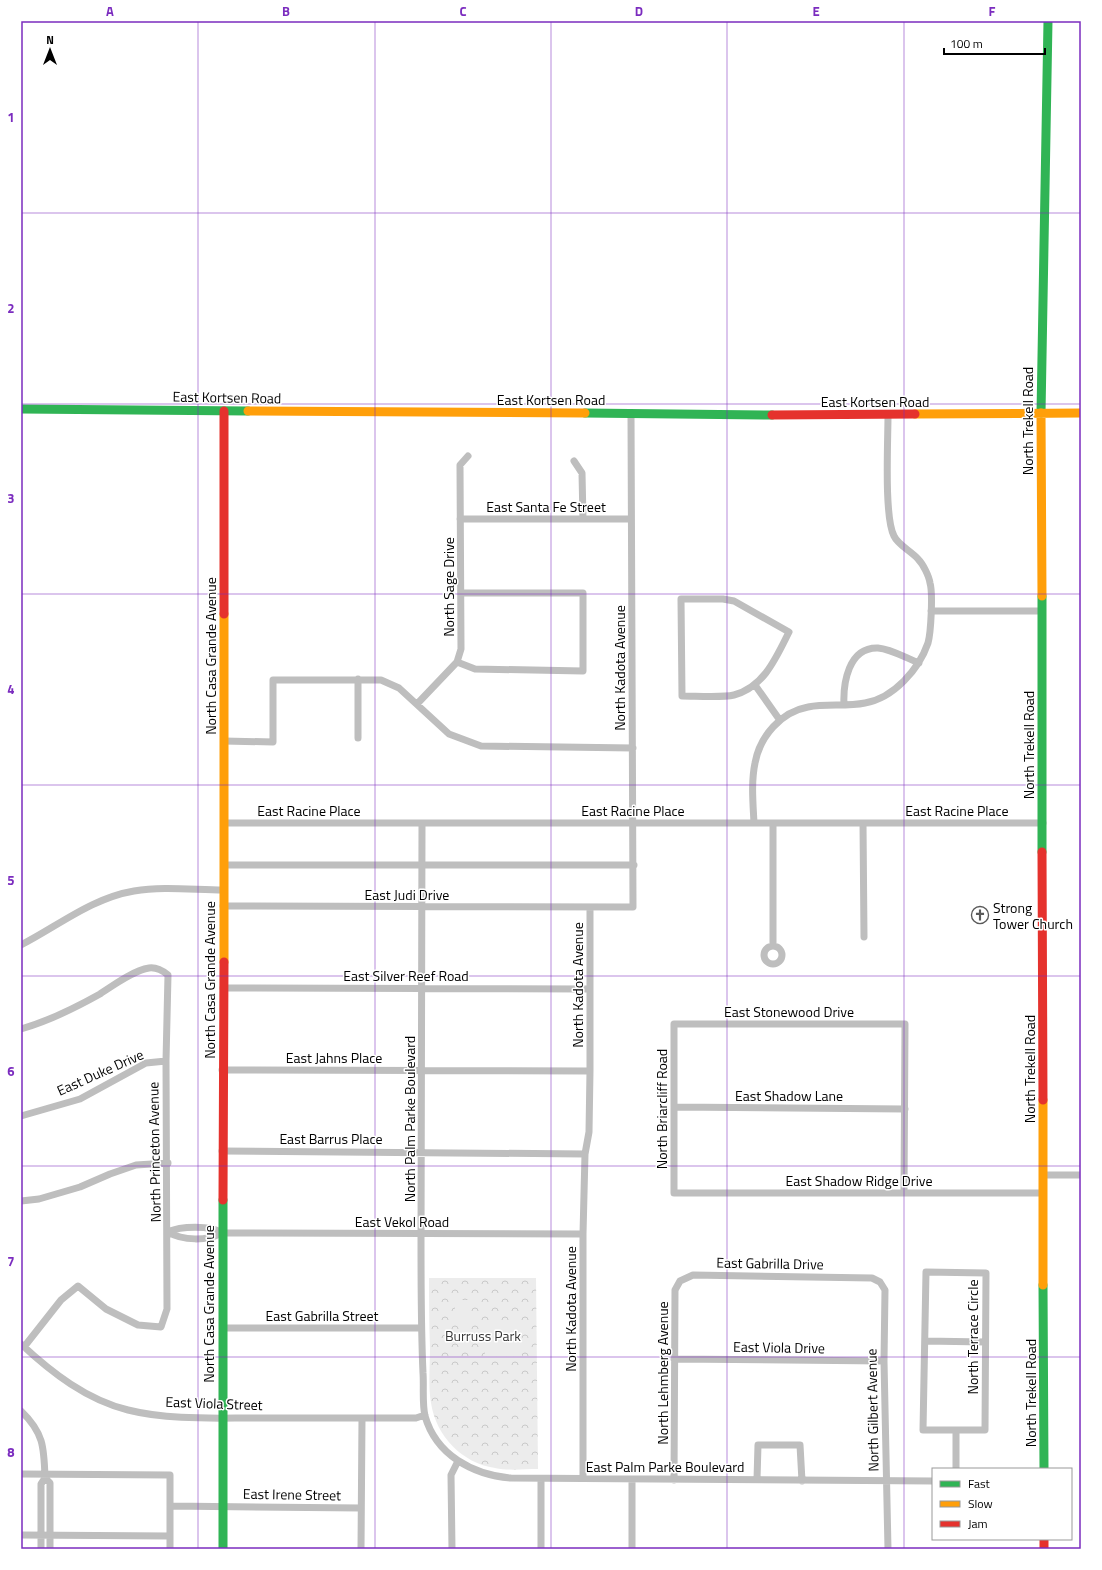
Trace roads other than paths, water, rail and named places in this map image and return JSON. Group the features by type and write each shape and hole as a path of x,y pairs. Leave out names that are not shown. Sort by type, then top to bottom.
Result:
{"street":[{"name":"North Trekell Road","path":"1044,1468 1041,414 1048,21"},
{"name":"East Kortsen Road","path":"21,409 888,416 1081,413"},
{"name":"North Casa Grande Avenue","path":"223,1549 222,1070 224,890 224,411"},
{"name":"North Kadota Avenue","path":"583,1478 583,1234 585,1154 589,1132 590,908 633,907 634,823 631,414"},
{"path":"754,823 753,782 755,762 761,744 779,720 796,710 808,706 866,703 889,693 907,678 919,663 928,642 931,611 931,583 919,560 894,536 888,516 888,416"},
{"name":"North Sage Drive","path":"457,662 461,649 460,465 468,456"},
{"path":"574,460 582,473 583,519"},
{"name":"East Santa Fe Street","path":"460,519 631,519"},
{"path":"417,704 457,662 475,669 583,671 583,593 461,593"},
{"path":"681,599 723,599 734,601 789,632 772,666 755,685 733,695 682,696 681,599"},
{"path":"931,611 1042,611"},
{"path":"844,705 843,688 846,674 858,655 866,650 878,648 919,663"},
{"path":"224,741 273,742 273,680 358,679 381,680 399,688 449,734 481,746 633,748"},
{"path":"358,679 358,738"},
{"path":"755,685 779,720"},
{"name":"East Racine Place","path":"224,823 1043,823"},
{"name":"North Palm Parke Boulevard","path":"422,823 421,1328 425,1415"},
{"path":"863,823 864,937"},
{"path":"773,824 773,946"},
{"path":"224,864 634,865"},
{"path":"21,945 81,910 116,896 135,891 224,890"},
{"name":"East Judi Drive","path":"223,906 590,908"},
{"name":"North Princeton Avenue","path":"21,1029 38,1024 79,1006 135,974 149,968 162,970 168,975 166,1061 168,1162 167,1308 161,1327 138,1325 106,1308 78,1286 60,1300 22,1346"},
{"name":"East Silver Reef Road","path":"223,988 589,989"},
{"name":"East Stonewood Drive","path":"674,1024 905,1024 904,1109"},
{"name":"North Briarcliff Road","path":"674,1024 674,1193"},
{"name":"East Duke Drive","path":"21,1116 80,1098 146,1063 166,1061"},
{"name":"East Jahns Place","path":"222,1070 590,1071"},
{"name":"East Shadow Lane","path":"674,1107 904,1109"},
{"path":"904,1109 904,1193"},
{"name":"East Barrus Place","path":"222,1151 422,1151 585,1154"},
{"path":"21,1201 39,1199 80,1187 136,1165 168,1162"},
{"path":"1043,1175 1081,1176"},
{"name":"East Shadow Ridge Drive","path":"674,1193 1043,1194"},
{"name":"East Vekol Road","path":"168,1232 176,1228 216,1229 222,1234 583,1234"},
{"name":"North Terrace Circle","path":"926,1272 986,1273 985,1430 923,1430 925,1341 926,1272"},
{"name":"East Gabrilla Drive","path":"675,1290 680,1281 693,1275 872,1278"},
{"name":"North Gilbert Avenue","path":"872,1278 880,1282 885,1290 884,1361 888,1549"},
{"name":"North Lehmberg Avenue","path":"674,1480 675,1290"},
{"name":"East Gabrilla Street","path":"223,1328 421,1328"},
{"path":"925,1341 985,1342"},
{"name":"East Viola Street","path":"22,1346 57,1375 90,1396 128,1410 168,1416 222,1418 416,1418 425,1415"},
{"name":"East Viola Drive","path":"674,1359 884,1361"},
{"path":"21,1411 31,1420 42,1439 45,1476 50,1483 50,1549"},
{"name":"East Palm Parke Boulevard","path":"425,1415 432,1432 444,1450 473,1470 491,1476 541,1479 583,1478 632,1480 932,1481"},
{"path":"361,1549 362,1418"},
{"path":"956,1430 956,1468"},
{"path":"757,1480 758,1445 800,1445 802,1481"},
{"path":"452,1549 451,1475 458,1461"},
{"path":"21,1474 45,1476 170,1475 170,1549"},
{"path":"41,1549 41,1484 45,1476"},
{"path":"541,1479 541,1549"},
{"path":"632,1480 632,1549"},
{"name":"East Irene Street","path":"170,1506 361,1508"},
{"path":"21,1535 170,1536"}],"place":[{"name":"Strong Tower Church","path":"980,915"}],"park label":[{"name":"Burruss Park","path":"483,1335"}]}
